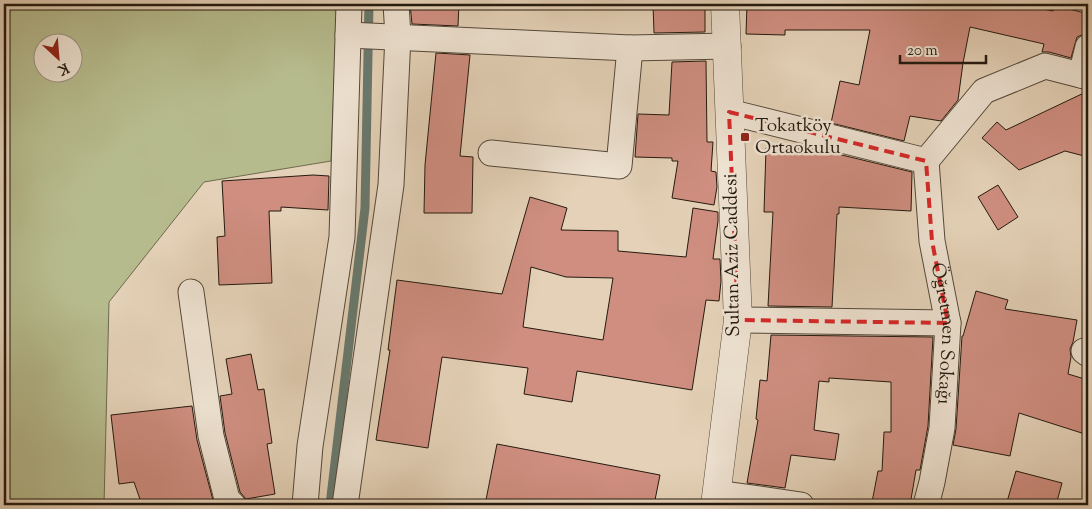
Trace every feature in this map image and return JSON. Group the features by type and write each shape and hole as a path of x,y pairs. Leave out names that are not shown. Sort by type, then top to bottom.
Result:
{"street":[{"path":"306,505 310,446 342,237 349,4"},
{"path":"345,505 391,185 398,36 396,4"},
{"name":"Sultan Aziz Caddesi","path":"716,499 738,320 725,4"},
{"path":"348,34 630,48 728,46"},
{"path":"729,112 926,161 984,91 1045,66 1085,76 1088,47"},
{"path":"491,153 619,166 630,48"},
{"name":"Öğretmen Sokağı","path":"926,161 932,241 948,322 942,428 926,505"},
{"path":"191,292 210,436 227,499 233,505"},
{"path":"738,320 948,322"},
{"path":"716,499 801,505"}],"highlighted area":[{"path":"729,112 926,161 932,241 948,323 738,320"}],"green space":[{"path":"4,4 337,4 331,161 204,182 109,302 104,505 4,505"}],"building":[{"path":"410,4 459,4 458,26 412,24"},
{"path":"653,4 705,4 705,32 654,33"},
{"path":"747,4 1018,4 1053,11 1055,5 1088,14 1088,28 1087,33 1077,37 1071,58 1042,52 1044,44 970,27 958,100 941,121 910,116 904,141 831,123 840,81 859,85 870,30 785,30 785,35 746,34"},
{"path":"436,53 470,55 460,156 473,157 472,213 424,213 425,165"},
{"path":"706,61 707,142 713,142 711,171 716,172 717,187 714,205 672,198 678,161 672,161 672,158 635,157 638,114 669,115 672,62"},
{"path":"1088,91 1088,157 1065,151 1019,170 982,138 997,122 1006,130"},
{"path":"766,148 817,149 912,172 911,211 839,207 839,214 837,214 832,307 768,306 773,212 764,212"},
{"path":"313,175 329,176 328,210 281,207 281,211 269,211 272,283 219,285 217,237 225,236 222,181"},
{"path":"998,185 1018,217 998,230 978,197"},
{"path":"530,197 567,208 561,230 618,231 618,251 686,257 693,208 718,212 713,259 720,259 721,281 719,301 706,300 692,390 577,371 572,402 524,394 528,368 442,357 428,448 376,440 390,350 388,350 397,280 502,294","holes":["531,267 566,277 613,278 603,340 523,327"]},
{"path":"976,291 1008,300 1005,309 1077,320 1070,349 1071,357 1068,374 1088,380 1088,435 1019,413 1010,456 953,445 956,429 962,336"},
{"path":"771,335 933,337 928,426 920,470 916,470 910,505 889,505 872,502 878,471 882,471 884,432 891,432 891,382 829,378 829,382 819,381 814,430 839,434 835,460 791,455 785,488 747,483 758,420 756,419 760,380 767,381"},
{"path":"251,354 258,390 264,389 272,443 267,444 275,494 246,499 240,492 225,433 220,396 232,394 226,359"},
{"path":"192,406 197,440 214,504 142,505 134,482 119,484 111,415"},
{"path":"497,444 660,475 654,505 485,505"},
{"path":"1016,471 1062,483 1056,505 1006,505"}],"waterway":[{"path":"330,505 365,208 369,4"}],"place":[{"name":"Tokatköy Ortaokulu","path":"745,137"}]}
